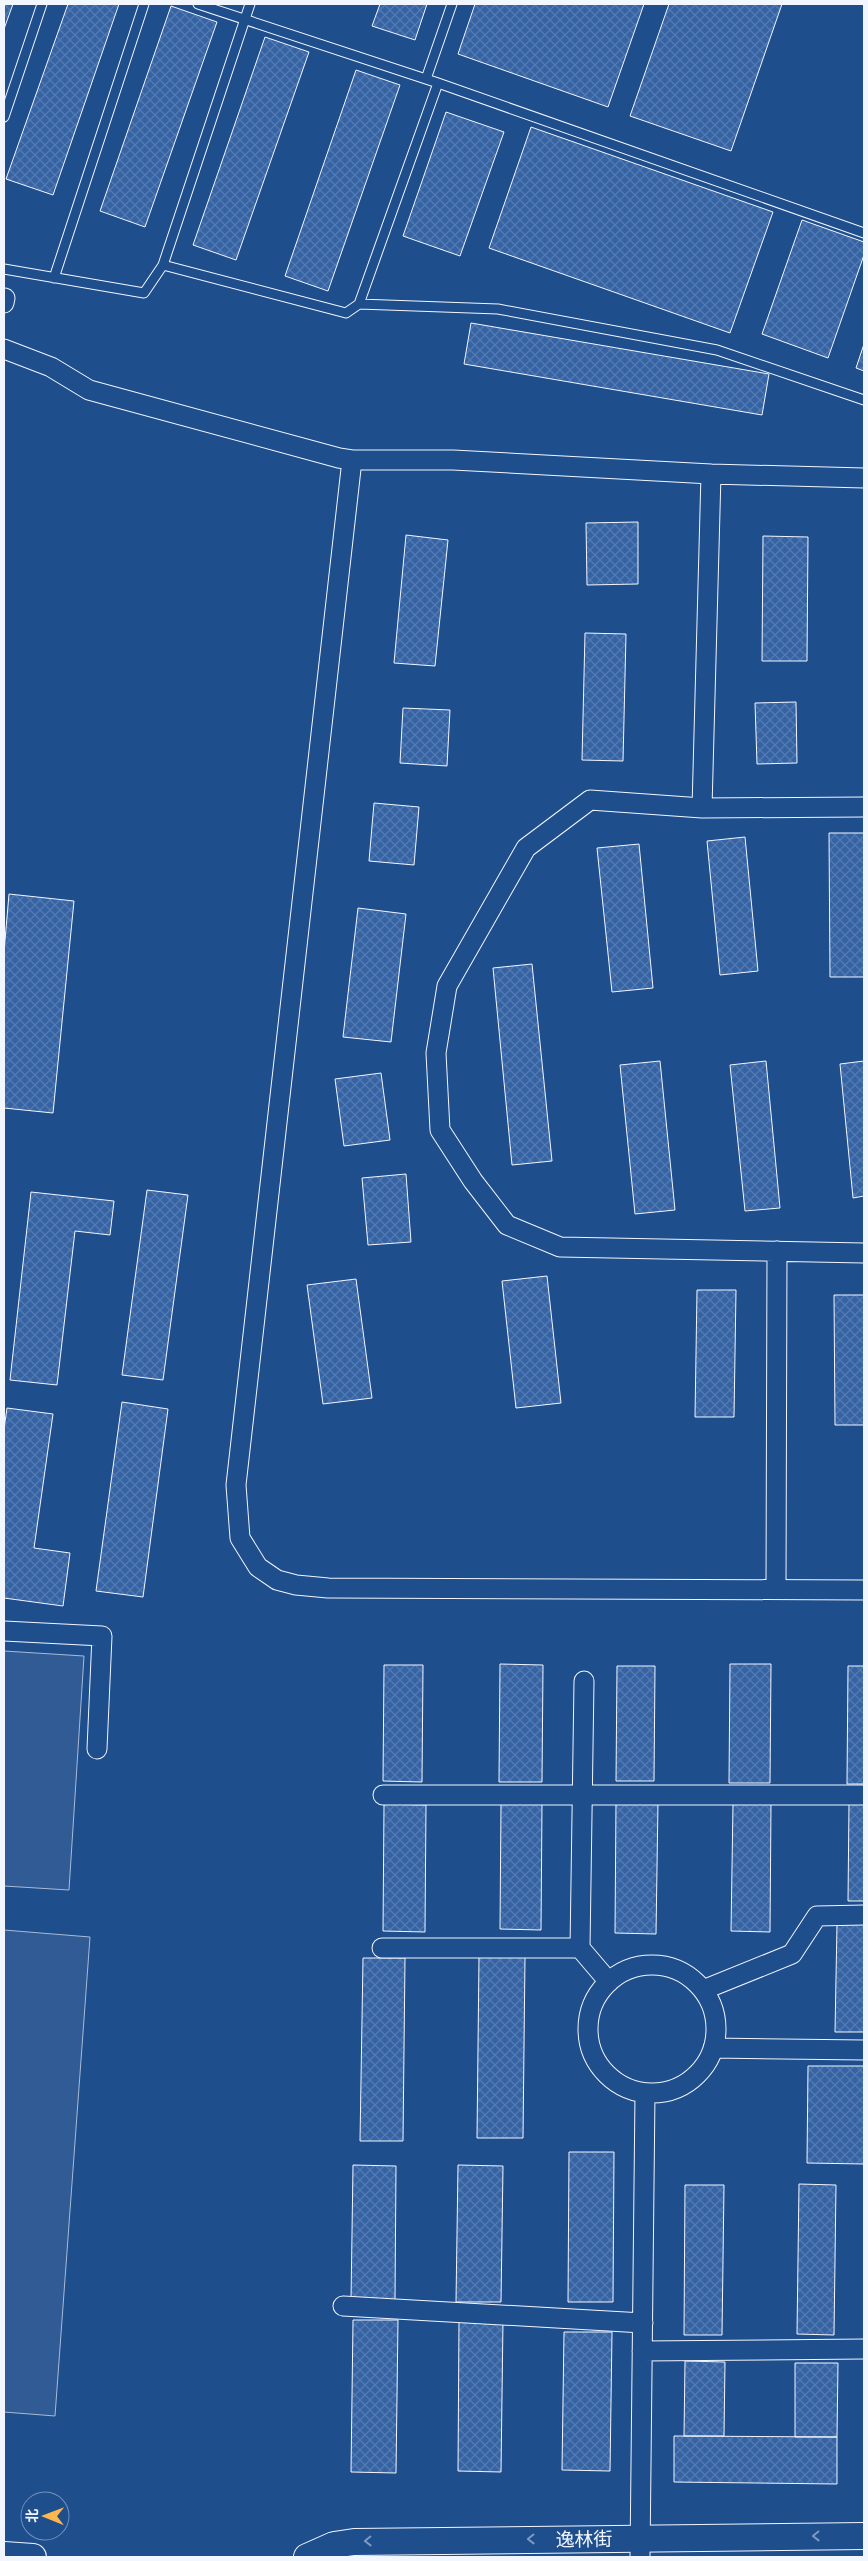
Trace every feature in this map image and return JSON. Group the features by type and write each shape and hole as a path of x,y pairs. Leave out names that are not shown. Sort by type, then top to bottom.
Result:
{"street":[{"path":"4,349 50,367 89,390 352,460 453,460 711,474 864,478"},
{"path":"352,460 236,1485 240,1538 258,1567 277,1580 296,1585 328,1588 864,1590"},
{"path":"702,808 711,474"},
{"path":"864,807 702,808 590,800 526,848 447,986 436,1053 440,1130 473,1181 507,1225 560,1247 864,1253"},
{"path":"776,1589 777,1251"},
{"path":"4,1631 102,1636 97,1749"},
{"path":"584,1681 580,1948 609,1982"},
{"path":"383,1795 864,1795"},
{"path":"703,1990 792,1954 817,1916 864,1915"},
{"path":"382,1948 580,1948"},
{"path":"658,1964 680,1970 698,1983 703,1990 709,1999 716,2018 716,2038 713,2048 699,2073 684,2085 665,2092 646,2093 624,2087 606,2073 594,2055 588,2033 590,2011 600,1991 616,1975 636,1966 658,1964"},
{"path":"713,2048 864,2050"},
{"path":"640,2548 646,2093"},
{"path":"343,2306 643,2323"},
{"path":"642,2351 864,2349"},
{"name":"逸林街","path":"307,2557 334,2545 354,2542 640,2548 864,2536"},
{"path":"4,2555 33,2557"}],"lane":[{"path":"4,117 42,4"},
{"path":"54,278 144,4"},
{"path":"198,4 426,78 864,234"},
{"path":"4,269 144,294 163,265 250,4"},
{"path":"426,78 452,4"},
{"path":"163,265 346,313 359,304 438,83"},
{"path":"359,304 498,309 717,350 864,400"}],"shaded area":[{"path":"4,1651 84,1656 69,1890 4,1886"},
{"path":"4,1930 90,1937 55,2416 4,2412"}],"building":[{"path":"4,4 13,4 4,29"},
{"path":"68,4 119,4 53,195 6,179"},
{"path":"380,4 427,4 415,40 372,26"},
{"path":"475,4 644,4 608,107 458,54"},
{"path":"669,4 782,4 731,151 630,116"},
{"path":"171,6 217,22 145,227 100,211"},
{"path":"265,37 309,52 236,260 193,245"},
{"path":"356,70 400,85 328,291 285,276"},
{"path":"446,112 504,132 460,256 403,236"},
{"path":"531,127 773,212 730,333 489,248"},
{"path":"802,220 864,242 864,255 828,358 762,334"},
{"path":"471,323 769,374 762,415 464,364"},
{"path":"864,344 864,371 856,368"},
{"path":"638,522 638,584 587,585 586,523"},
{"path":"406,535 448,540 435,666 394,663"},
{"path":"763,536 808,537 807,661 762,661"},
{"path":"585,633 626,634 623,761 582,760"},
{"path":"796,702 797,763 757,764 755,703"},
{"path":"403,708 450,710 447,766 400,763"},
{"path":"374,803 419,807 414,865 369,861"},
{"path":"829,833 864,833 864,977 830,977"},
{"path":"745,837 758,971 720,975 707,841"},
{"path":"639,844 653,988 612,992 597,848"},
{"path":"9,894 74,901 53,1113 4,1108 4,952"},
{"path":"358,908 406,914 391,1042 343,1037"},
{"path":"532,964 552,1161 512,1165 493,968"},
{"path":"660,1061 675,1210 635,1214 620,1065"},
{"path":"766,1061 780,1208 745,1211 730,1065"},
{"path":"864,1061 864,1196 853,1198 840,1064"},
{"path":"381,1073 390,1140 344,1146 335,1079"},
{"path":"406,1174 411,1242 368,1245 362,1178"},
{"path":"147,1190 188,1195 163,1380 122,1375"},
{"path":"31,1192 114,1201 110,1235 75,1231 57,1385 10,1380"},
{"path":"547,1276 561,1403 516,1408 502,1281"},
{"path":"356,1279 372,1398 323,1404 307,1285"},
{"path":"697,1290 736,1290 734,1417 695,1417"},
{"path":"834,1295 864,1295 864,1425 835,1425"},
{"path":"122,1402 168,1409 143,1597 96,1591"},
{"path":"7,1408 53,1414 34,1548 70,1553 63,1606 4,1598 4,1429"},
{"path":"500,1664 543,1665 542,1782 499,1782"},
{"path":"730,1664 771,1664 770,1783 729,1783"},
{"path":"384,1665 423,1665 422,1782 383,1781"},
{"path":"617,1666 655,1666 654,1781 616,1781"},
{"path":"848,1666 864,1666 864,1784 847,1784"},
{"path":"616,1801 658,1802 656,1934 615,1933"},
{"path":"733,1803 771,1803 770,1932 731,1931"},
{"path":"849,1803 864,1804 864,1901 848,1901"},
{"path":"384,1804 426,1805 425,1932 383,1931"},
{"path":"501,1804 542,1804 541,1930 500,1929"},
{"path":"837,1924 864,1924 864,2032 835,2032"},
{"path":"479,1957 525,1957 523,2138 477,2138"},
{"path":"363,1958 405,1958 403,2141 360,2141"},
{"path":"808,2066 864,2066 864,2164 807,2163"},
{"path":"569,2152 614,2152 613,2302 568,2302"},
{"path":"353,2165 396,2166 395,2301 351,2301"},
{"path":"458,2165 503,2166 501,2302 456,2302"},
{"path":"799,2184 836,2185 834,2335 797,2334"},
{"path":"685,2185 724,2185 722,2335 684,2335"},
{"path":"353,2320 398,2320 396,2473 351,2472"},
{"path":"459,2320 503,2320 501,2472 458,2471"},
{"path":"564,2332 612,2332 610,2471 562,2470"},
{"path":"685,2361 725,2362 724,2436 684,2436"},
{"path":"795,2363 838,2363 837,2437 795,2437"},
{"path":"674,2436 837,2437 837,2484 674,2482"}]}
